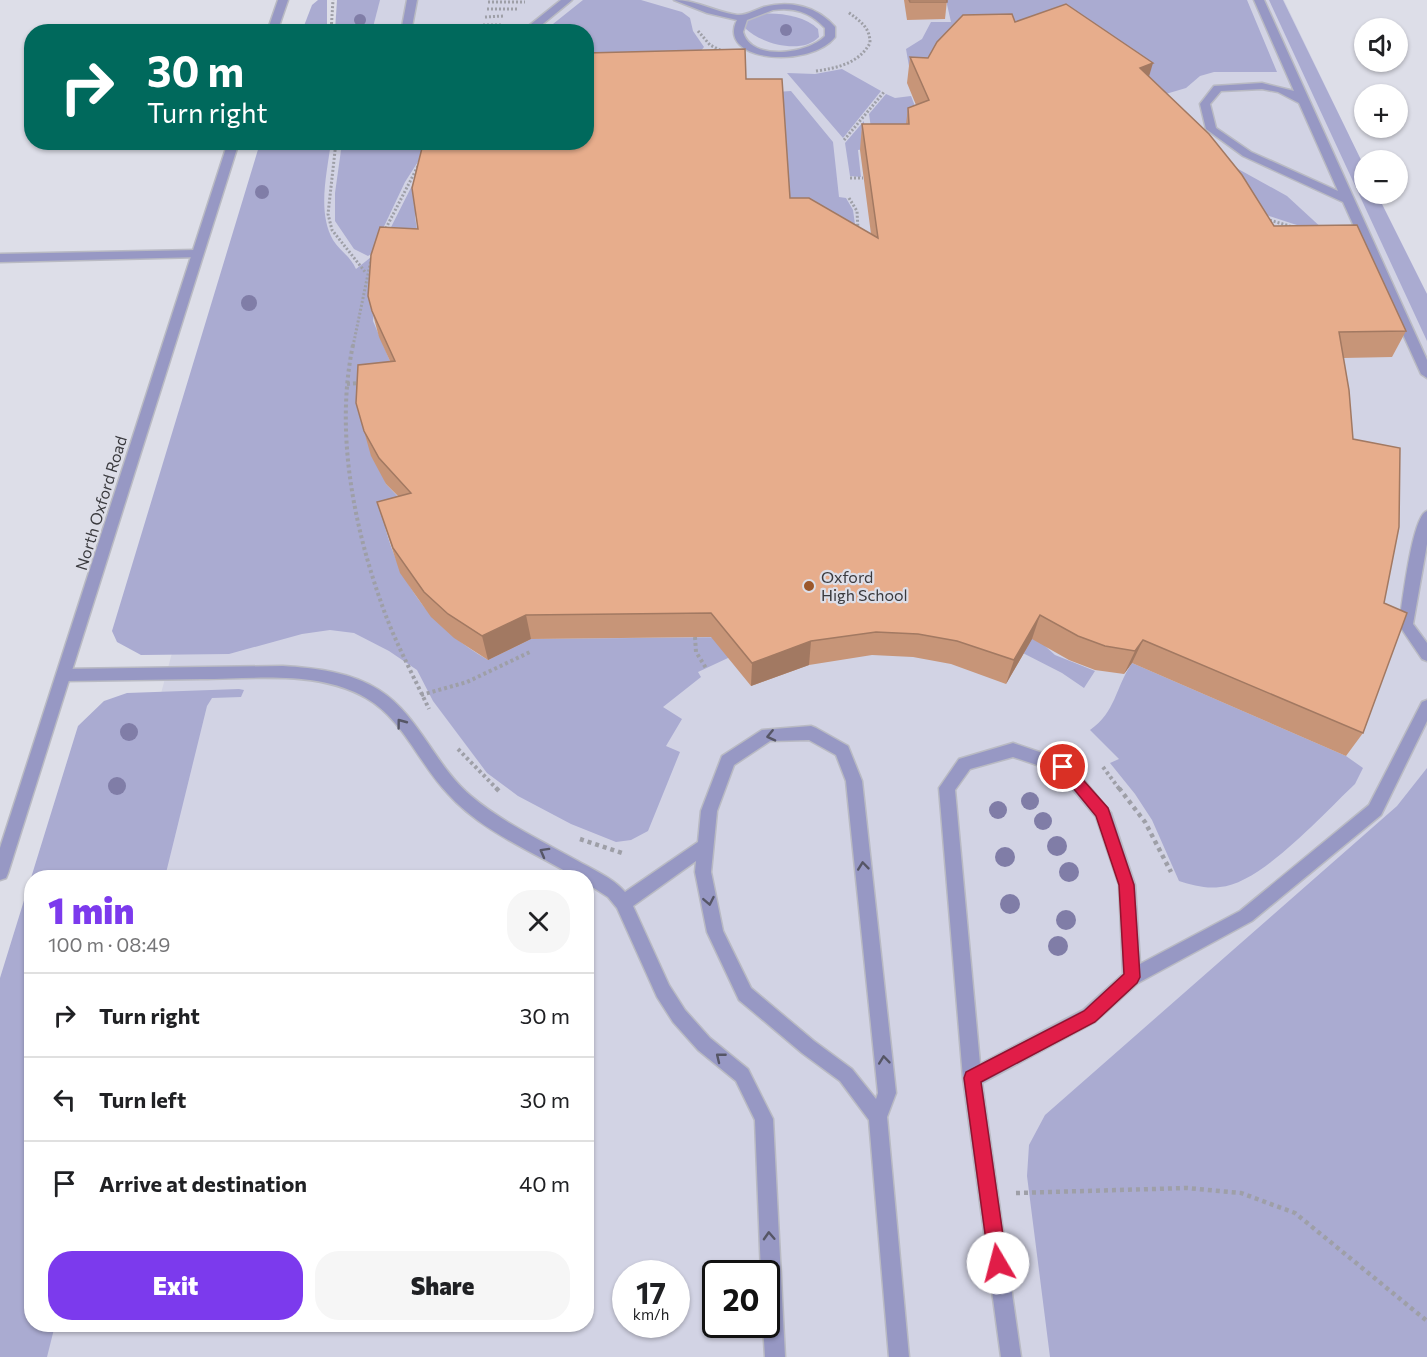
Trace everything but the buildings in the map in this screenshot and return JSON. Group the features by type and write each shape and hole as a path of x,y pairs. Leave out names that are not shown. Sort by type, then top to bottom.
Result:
{"street":[{"path":"275,24 283,0"},
{"path":"408,24 412,0"},
{"path":"536,24 567,0"},
{"path":"679,0 743,18 766,8 797,8 822,18 828,25 830,33 827,42 807,54 777,56 762,54 741,42 737,34 738,26 743,18"},
{"path":"1259,0 1346,199 1374,252 1427,374"},
{"path":"1303,101 1286,89 1259,84 1218,88 1205,104 1211,129 1246,154 1346,199"},
{"name":"North Oxford Road","path":"0,873 65,675 196,254 231,150"},
{"path":"0,258 196,254"},
{"path":"1427,516 1417,556 1406,625 1427,656"},
{"path":"65,675 284,672 304,673 348,683 384,702 444,780 464,800 506,831 578,870"},
{"path":"972,1078 1089,1016 1132,977 1246,916 1375,810 1427,706"},
{"path":"878,1117 846,1075 808,1047 745,994 715,932 703,872 709,811 728,761 767,735 811,733 842,751 854,781 887,1093 878,1117 899,1357"},
{"path":"1011,1357 972,1078 947,788 965,764 1013,750 1063,767 1102,813 1126,885 1132,977"},
{"path":"623,903 706,845"},
{"path":"594,878 614,891 623,903 663,991 704,1044 742,1075 764,1119 775,1357"}],"path":[{"path":"332,24 333,0"},
{"path":"488,2 525,2"},
{"path":"487,9 525,9"},
{"path":"485,17 504,16"},
{"path":"707,52 716,48"},
{"path":"844,140 884,92"},
{"path":"864,116 867,121"},
{"path":"335,150 328,214 332,230 367,273"},
{"path":"384,233 420,162"},
{"path":"850,178 863,178"},
{"path":"849,198 857,210 858,231"},
{"path":"1260,217 1298,229"},
{"path":"377,247 367,273 347,384 345,413 356,517 382,606 431,713"},
{"path":"347,384 369,382"},
{"path":"695,637 696,652 706,668"},
{"path":"421,695 467,682 530,652"},
{"path":"456,747 507,798"},
{"path":"1103,767 1144,822 1171,872"},
{"path":"573,836 622,853"},
{"path":"988,1193 1187,1188 1241,1193 1295,1213 1427,1321"}],"shaded area":[{"path":"318,0 327,0 327,24 305,24 312,5"},
{"path":"337,0 380,0 374,24 335,24"},
{"name":"Oxford High School","path":"349,0 1284,0 1349,135 1354,153 1354,204 1371,204 1427,294 1427,1357 0,1357 24,1332 594,1332 594,870 113,870 309,150 594,150 594,24 343,24"},
{"path":"583,0 641,0 682,12 690,18 693,31 704,47 700,52 594,77 594,24 553,24"},
{"path":"946,0 1247,0 1277,72 1214,72 1200,76 1186,88 1159,96 910,72 906,49 922,39 931,22 951,22"},
{"path":"1269,0 1283,0 1356,150 1354,150 1354,183"},
{"path":"758,14 782,14 805,20 818,29 819,37 803,45 772,43 746,29 745,23"},
{"path":"842,69 881,91 843,138 787,73 815,74"},
{"path":"791,91 833,142 839,197 846,198 853,210 857,239 790,222 776,92"},
{"path":"886,94 895,98 911,96 917,111 929,123 872,135 869,114"},
{"path":"864,121 865,149 858,150 861,177 850,176 845,143"},
{"path":"258,150 330,150 324,205 328,229 333,240 356,269 380,250 373,321 395,373 364,429 386,484 418,518 385,527 400,569 422,604 451,635 488,660 531,639 740,637 728,658 698,672 701,677 663,707 682,719 666,746 680,752 648,831 631,840 616,842 571,824 518,796 487,773 433,701 417,670 389,651 354,633 330,630 302,634 229,654 141,655 117,642 112,631"},
{"path":"341,150 426,150 405,182 368,256 354,249 335,221 335,193"},
{"path":"427,156 415,217 419,242 383,243"},
{"path":"1231,165 1287,196 1325,231 1309,229 1266,215"},
{"path":"1364,204 1382,204 1427,294 1427,341"},
{"path":"1024,627 1055,655 1095,671 1084,688 1062,673 1005,644"},
{"path":"1132,663 1346,756 1363,768 1355,784 1309,829 1273,861 1254,874 1236,883 1220,887 1204,887 1179,881 1152,820 1110,763 1119,759 1090,730 1105,715"},
{"path":"244,690 241,697 212,698 207,706 167,870 33,870 78,726 104,701 127,693"},
{"path":"1427,768 1427,1357 1050,1357 1027,1176 1029,1145 1045,1115 1397,806"},
{"path":"24,900 24,1332 53,1332 47,1357 0,1357 0,978"}],"place":[{"name":"Oxford High School","path":"809,586"}],"route":[{"path":"998,1263 972,1078 1089,1016 1132,977 1126,885 1102,813 1063,767"}]}
